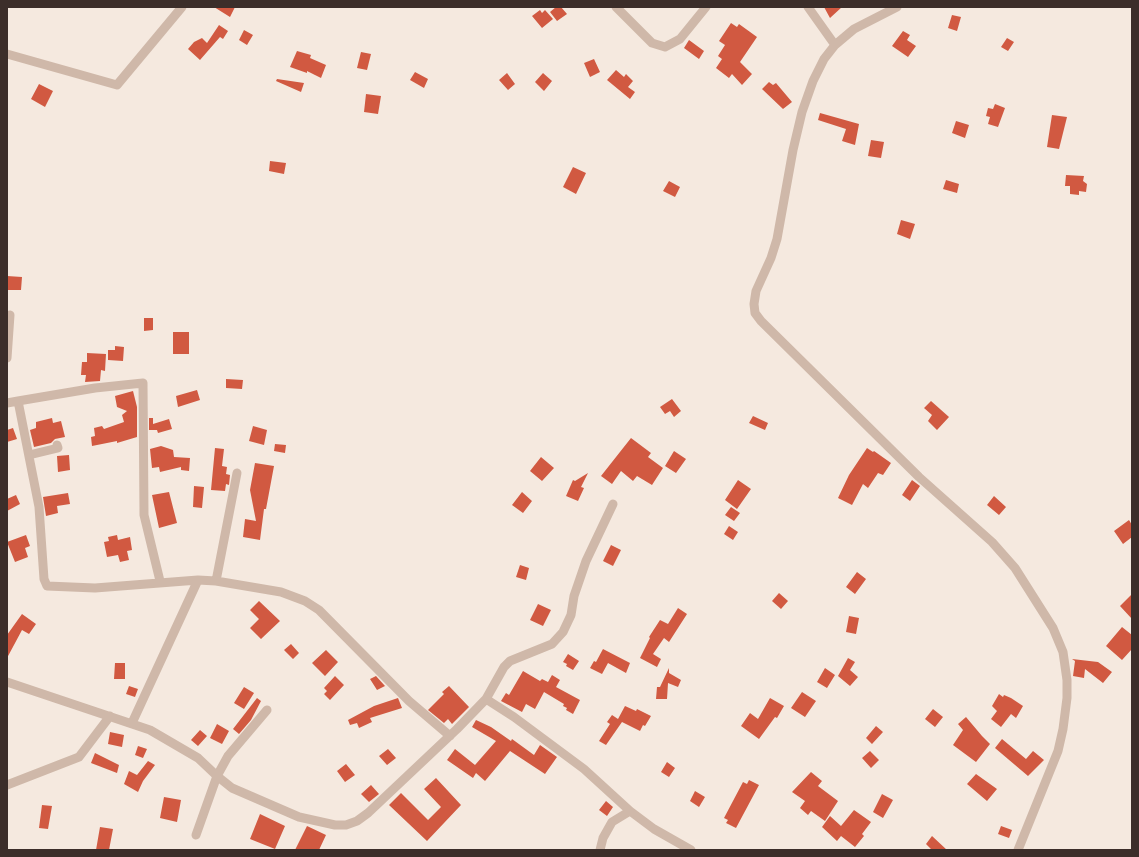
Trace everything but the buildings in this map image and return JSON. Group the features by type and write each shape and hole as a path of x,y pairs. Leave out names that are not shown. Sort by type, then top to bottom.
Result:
{"street":[{"path":"7,54 117,85 182,7"},
{"path":"616,7 652,43 665,46 680,39 706,7"},
{"path":"808,7 835,45"},
{"path":"897,7 854,29 835,45 824,59 813,81 802,112 793,150 777,239 771,258 756,291 754,304 755,313 919,477 992,542 1015,568 1053,628 1063,652 1067,680 1067,698 1063,729 1058,751 1018,850"},
{"path":"7,358 10,315"},
{"path":"7,403 95,388 143,383 144,515 160,581"},
{"path":"18,401 39,507 44,572 47,586 95,588 147,585 160,581 198,580 216,581 281,592 305,602 319,610 403,695 450,736"},
{"path":"29,455 58,448 58,445"},
{"path":"216,581 237,473"},
{"path":"7,682 150,730 198,758 232,788 299,817 334,825 346,825 357,821 368,813 450,736 486,699 504,667 510,662 552,644 563,632 571,615 577,587 586,561 613,504"},
{"path":"132,723 183,616 198,580"},
{"path":"486,699 514,717 584,769 630,811 654,828 691,850"},
{"path":"196,835 217,776 228,756 267,710"},
{"path":"7,785 79,757 110,716"},
{"path":"600,850 603,838 612,822 630,811"}]}
